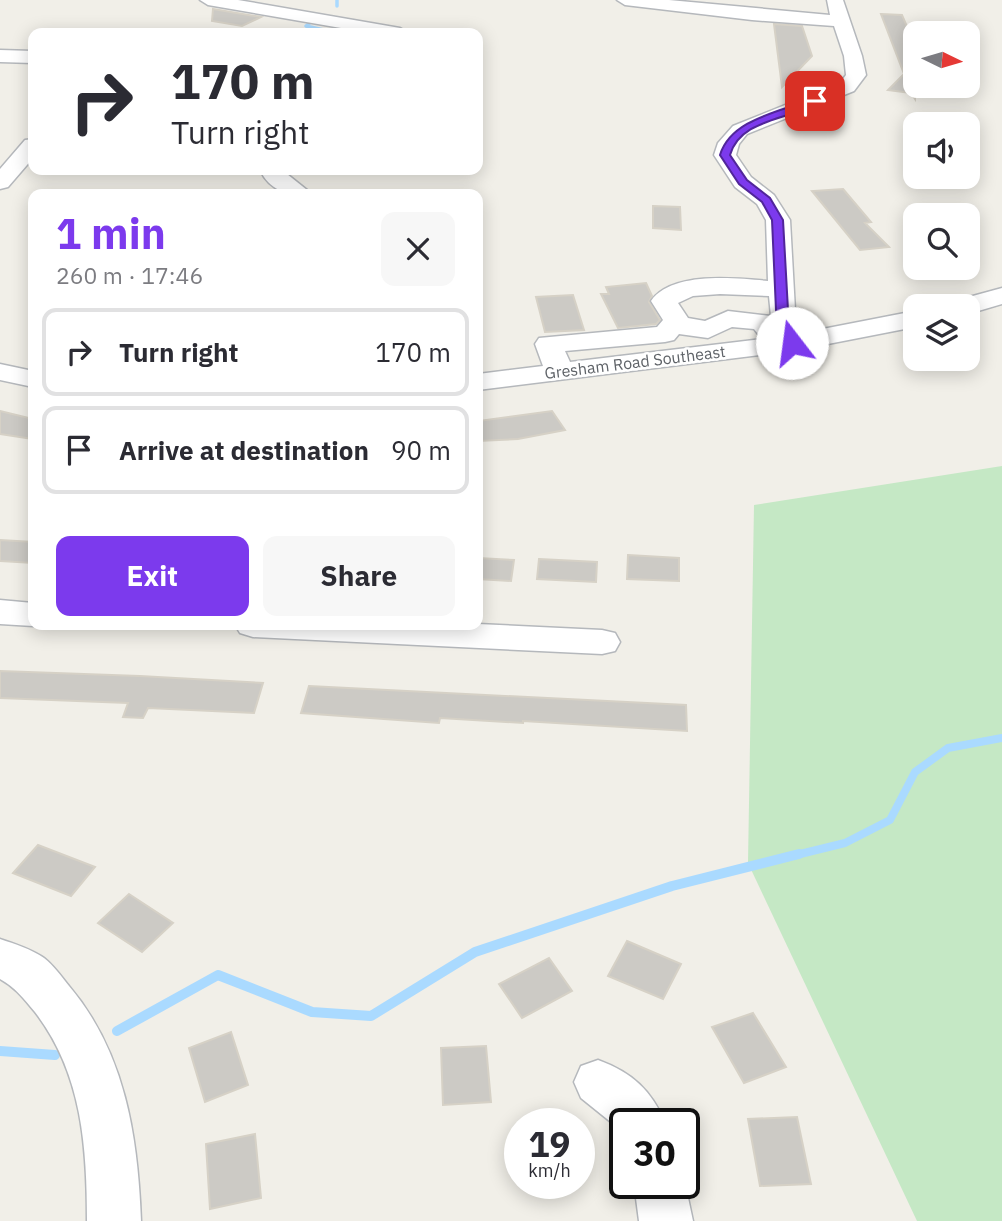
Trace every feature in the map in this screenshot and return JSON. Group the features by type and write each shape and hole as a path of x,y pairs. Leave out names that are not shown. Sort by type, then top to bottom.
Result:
{"street":[{"path":"208,0 367,28"},
{"path":"625,0 752,15 837,10 856,66 856,75 847,87 740,130 729,143 725,155 743,182 766,200 778,220 786,344"},
{"path":"0,56 28,57"},
{"path":"11,141 28,143"},
{"path":"0,182 28,149"},
{"path":"275,175 282,184 291,189"},
{"path":"687,340 664,301 674,292 693,287 782,289"},
{"path":"980,302 1002,296"},
{"name":"Gresham Road Southeast","path":"483,381 559,371 687,340 786,344 903,321"},
{"path":"0,372 28,378"},
{"path":"0,612 28,614"},
{"path":"423,630 601,642"},
{"path":"0,958 26,971 52,998 84,1046 102,1100 114,1165 114,1221"},
{"path":"598,1083 631,1108"},
{"path":"663,1199 666,1221"}],"green space":[{"path":"1002,466 1002,1221 917,1221 748,863 754,505"}],"building":[{"path":"213,9 261,17 242,26 212,21"},
{"path":"881,14 902,15 905,21 903,71"},
{"path":"774,24 802,26 812,56 782,87"},
{"path":"903,75 903,92 888,90"},
{"path":"843,189 871,222 865,223 889,247 860,250 812,191"},
{"path":"653,206 680,207 681,230 653,228"},
{"path":"646,283 652,296 649,302 660,320 656,324 618,328 601,294 609,294 606,287"},
{"path":"573,295 584,330 545,332 536,297"},
{"path":"0,411 28,418 28,438 0,434"},
{"path":"552,411 565,430 518,439 483,441 483,420"},
{"path":"0,540 28,542 28,563 0,561"},
{"path":"628,555 679,558 679,581 627,579"},
{"path":"483,558 514,560 511,581 483,579"},
{"path":"539,559 597,562 596,582 537,579"},
{"path":"0,671 263,683 254,713 148,708 143,718 123,717 128,703 0,698"},
{"path":"309,686 686,705 687,731 440,718 439,723 301,713"},
{"path":"38,845 95,867 71,896 13,873"},
{"path":"129,894 173,923 142,952 98,923"},
{"path":"627,941 681,964 663,999 608,976"},
{"path":"549,958 572,991 522,1018 499,984"},
{"path":"753,1013 786,1067 744,1083 712,1027"},
{"path":"231,1032 248,1085 205,1102 189,1048"},
{"path":"486,1046 491,1102 443,1105 441,1048"},
{"path":"797,1117 811,1184 760,1186 748,1119"},
{"path":"255,1134 261,1198 210,1209 206,1144"}],"waterway":[{"path":"337,0 337,6"},
{"path":"315,28 306,26 316,18"},
{"path":"792,856 845,843 890,820 915,772 948,748 1002,738"},
{"path":"117,1031 218,975 312,1012 371,1016 475,952 672,886 799,854"},
{"path":"0,1051 55,1055"}],"route":[{"path":"792,343 782,310 778,220 766,200 743,182 725,155 729,143 740,130 815,101"}]}
